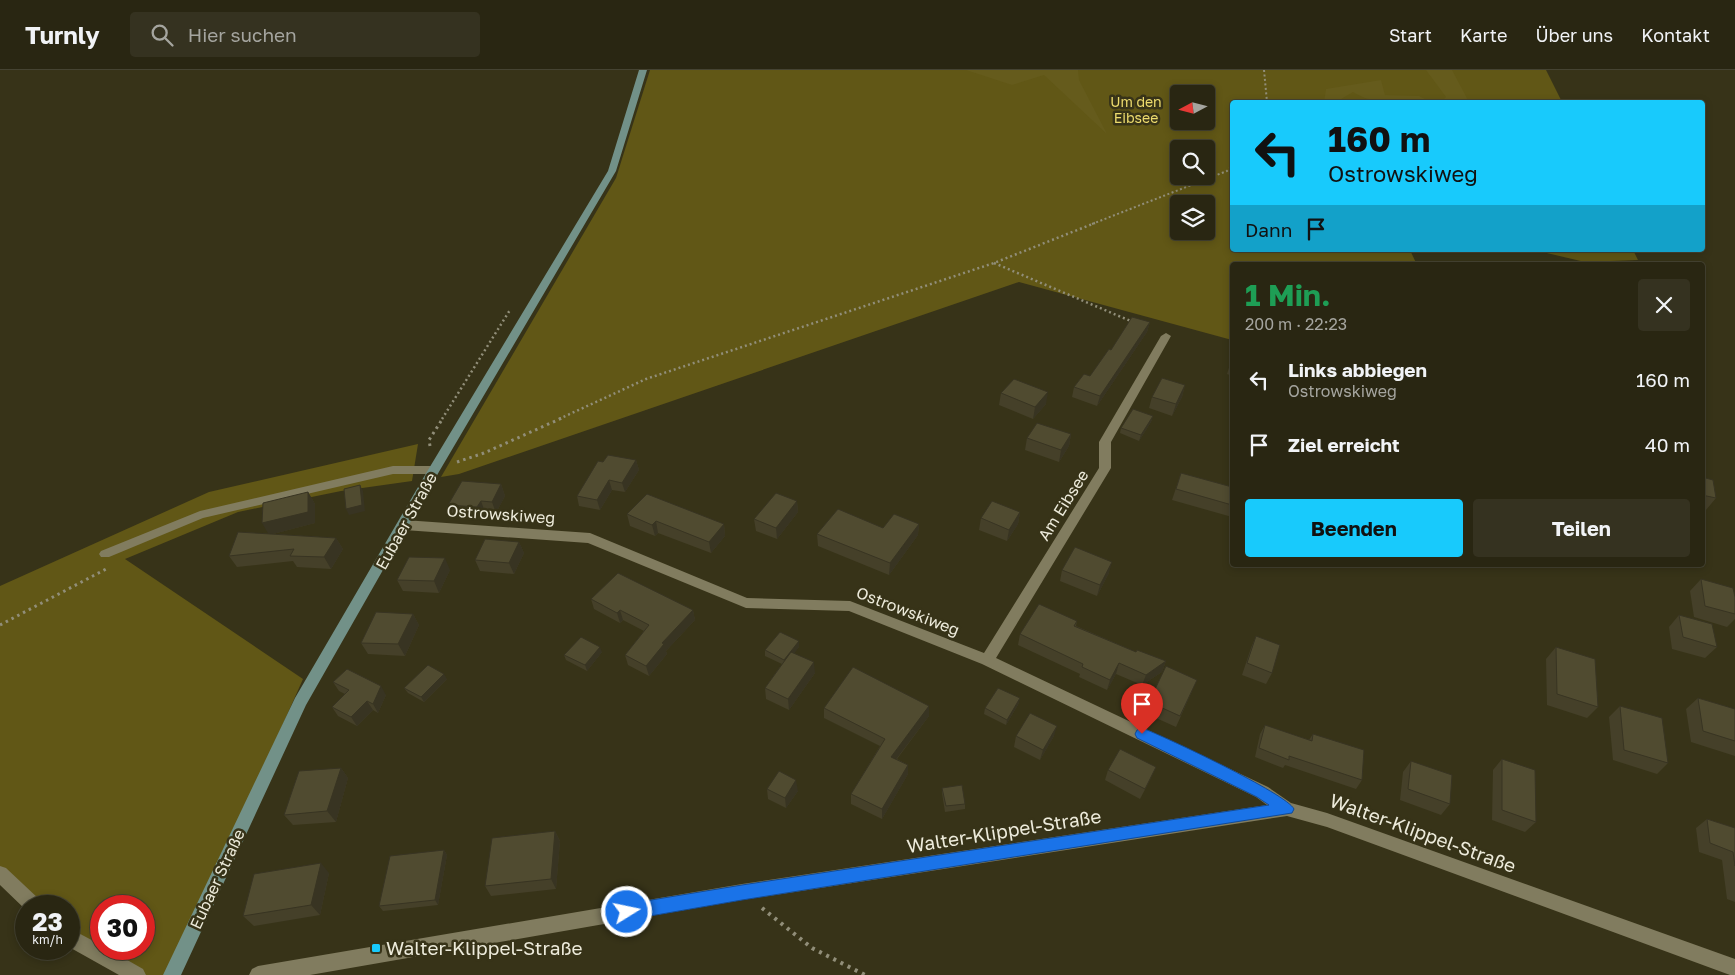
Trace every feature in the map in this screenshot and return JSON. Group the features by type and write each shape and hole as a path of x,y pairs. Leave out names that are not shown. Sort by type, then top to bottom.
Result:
{"street":[{"name":"Eubaer Straße","path":"172,975 300,702 404,525 434,470 612,171 643,70"},
{"name":"Am Eibsee","path":"987,660 1105,468 1105,442 1166,336"},
{"name":"Ostrowskiweg","path":"404,525 590,538 746,603 850,606 987,660 1262,792 1286,809"},
{"name":"Walter-Klippel-Straße","path":"258,975 742,892 1286,809 1327,820 1735,968"},
{"path":"0,874 22,895"},
{"path":"80,944 136,975"}],"lane":[{"path":"108,553 200,515 393,470 434,470"}],"path":[{"path":"1264,70 1267,100"},
{"path":"511,308 429,440 434,470 484,453 646,379 994,263 1227,171 1230,168"},
{"path":"994,263 1166,336"},
{"path":"0,625 120,561 108,553"},
{"path":"742,892 812,948 865,975"}],"green space":[{"name":"Um den Eibsee","path":"650,70 1546,70 1561,100 1230,100 1230,252 1411,252 1416,262 1230,262 1230,339 1019,282 459,474 441,477 616,178"},
{"path":"1542,252 1634,252 1638,260 1585,262"},
{"path":"418,444 412,481 341,491 238,512 125,559 303,679 171,975 141,975 118,960 155,960 155,895 90,895 90,945 80,940 80,895 26,895 0,871 0,586 209,492"}],"shaded area":[{"path":"966,70 1078,70 1079,80 1107,134 1044,75 1012,85"},
{"path":"1426,70 1452,70 1468,100 1443,100 1446,97"},
{"path":"1381,80 1385,95 1419,96 1427,100 1371,100 1353,92 1339,100 1324,100 1326,89"}],"building":[{"path":"1132,317 1150,322 1100,396 1074,387 1084,374 1090,376 1109,349 1111,350"},
{"path":"1162,378 1185,385 1176,404 1152,397"},
{"path":"1014,379 1048,392 1035,407 1001,393"},
{"path":"1133,409 1153,416 1141,435 1121,428"},
{"path":"1037,423 1071,434 1061,450 1027,438"},
{"path":"608,455 636,460 622,483 609,480 597,500 577,496 598,461 603,462"},
{"path":"1181,473 1230,486 1230,504 1176,489"},
{"path":"1705,478 1713,480 1716,498 1705,496"},
{"path":"462,481 501,484 492,502 481,501 477,507 448,505"},
{"path":"360,485 362,505 346,509 344,489"},
{"path":"308,492 308,512 262,523 263,503"},
{"path":"776,493 797,501 776,528 754,519"},
{"path":"647,494 724,524 709,542 656,521 652,525 627,514"},
{"path":"992,501 1020,512 1009,530 981,518"},
{"path":"838,509 883,528 894,514 919,524 890,563 817,534"},
{"path":"238,532 336,538 324,557 290,556 294,549 229,556"},
{"path":"485,539 519,542 509,563 475,560"},
{"path":"1075,547 1112,562 1100,585 1062,570"},
{"path":"409,557 445,558 434,581 397,580"},
{"path":"618,573 693,610 662,643 664,644 646,666 625,655 649,625 620,610 617,613 591,599"},
{"path":"1701,579 1733,588 1735,614 1705,606"},
{"path":"1039,604 1077,621 1074,626 1136,652 1137,650 1166,661 1146,675 1119,663 1110,680 1082,667 1083,664 1020,634"},
{"path":"376,612 413,614 398,644 361,643"},
{"path":"1679,615 1712,624 1717,647 1683,637"},
{"path":"780,632 799,641 784,660 765,650"},
{"path":"1256,636 1280,645 1272,673 1247,663"},
{"path":"581,637 600,647 585,665 564,655"},
{"path":"1556,647 1595,659 1598,707 1557,694"},
{"path":"791,652 814,662 788,699 765,688"},
{"path":"428,665 444,674 421,697 404,688"},
{"path":"1166,666 1197,680 1180,716 1149,702"},
{"path":"853,667 929,706 891,757 908,765 882,809 851,794 885,739 824,708"},
{"path":"347,669 381,686 373,704 367,701 351,717 332,707 349,690 333,682"},
{"path":"998,688 1020,698 1007,720 985,708"},
{"path":"1698,698 1735,709 1735,741 1703,731"},
{"path":"1620,706 1662,718 1668,763 1624,750"},
{"path":"1030,713 1057,726 1043,750 1016,736"},
{"path":"1265,725 1312,741 1313,734 1364,750 1362,780 1289,756 1289,760 1259,748"},
{"path":"1120,749 1156,767 1145,789 1108,770"},
{"path":"1502,759 1535,770 1536,822 1502,810"},
{"path":"1411,761 1452,775 1450,804 1408,789"},
{"path":"341,768 327,811 284,815 299,771"},
{"path":"779,771 796,780 785,798 767,789"},
{"path":"962,785 965,804 946,806 942,788"},
{"path":"1707,819 1735,828 1735,866 1733,852 1710,843"},
{"path":"555,831 551,879 485,886 492,838"},
{"path":"444,850 435,900 379,906 390,856"},
{"path":"321,863 311,905 243,916 254,874"}],"place":[{"name":"Walter-Klippel-Straße","path":"376,948"}],"route":[{"path":"627,912 742,892 1286,809 1262,792 1142,734"}]}
